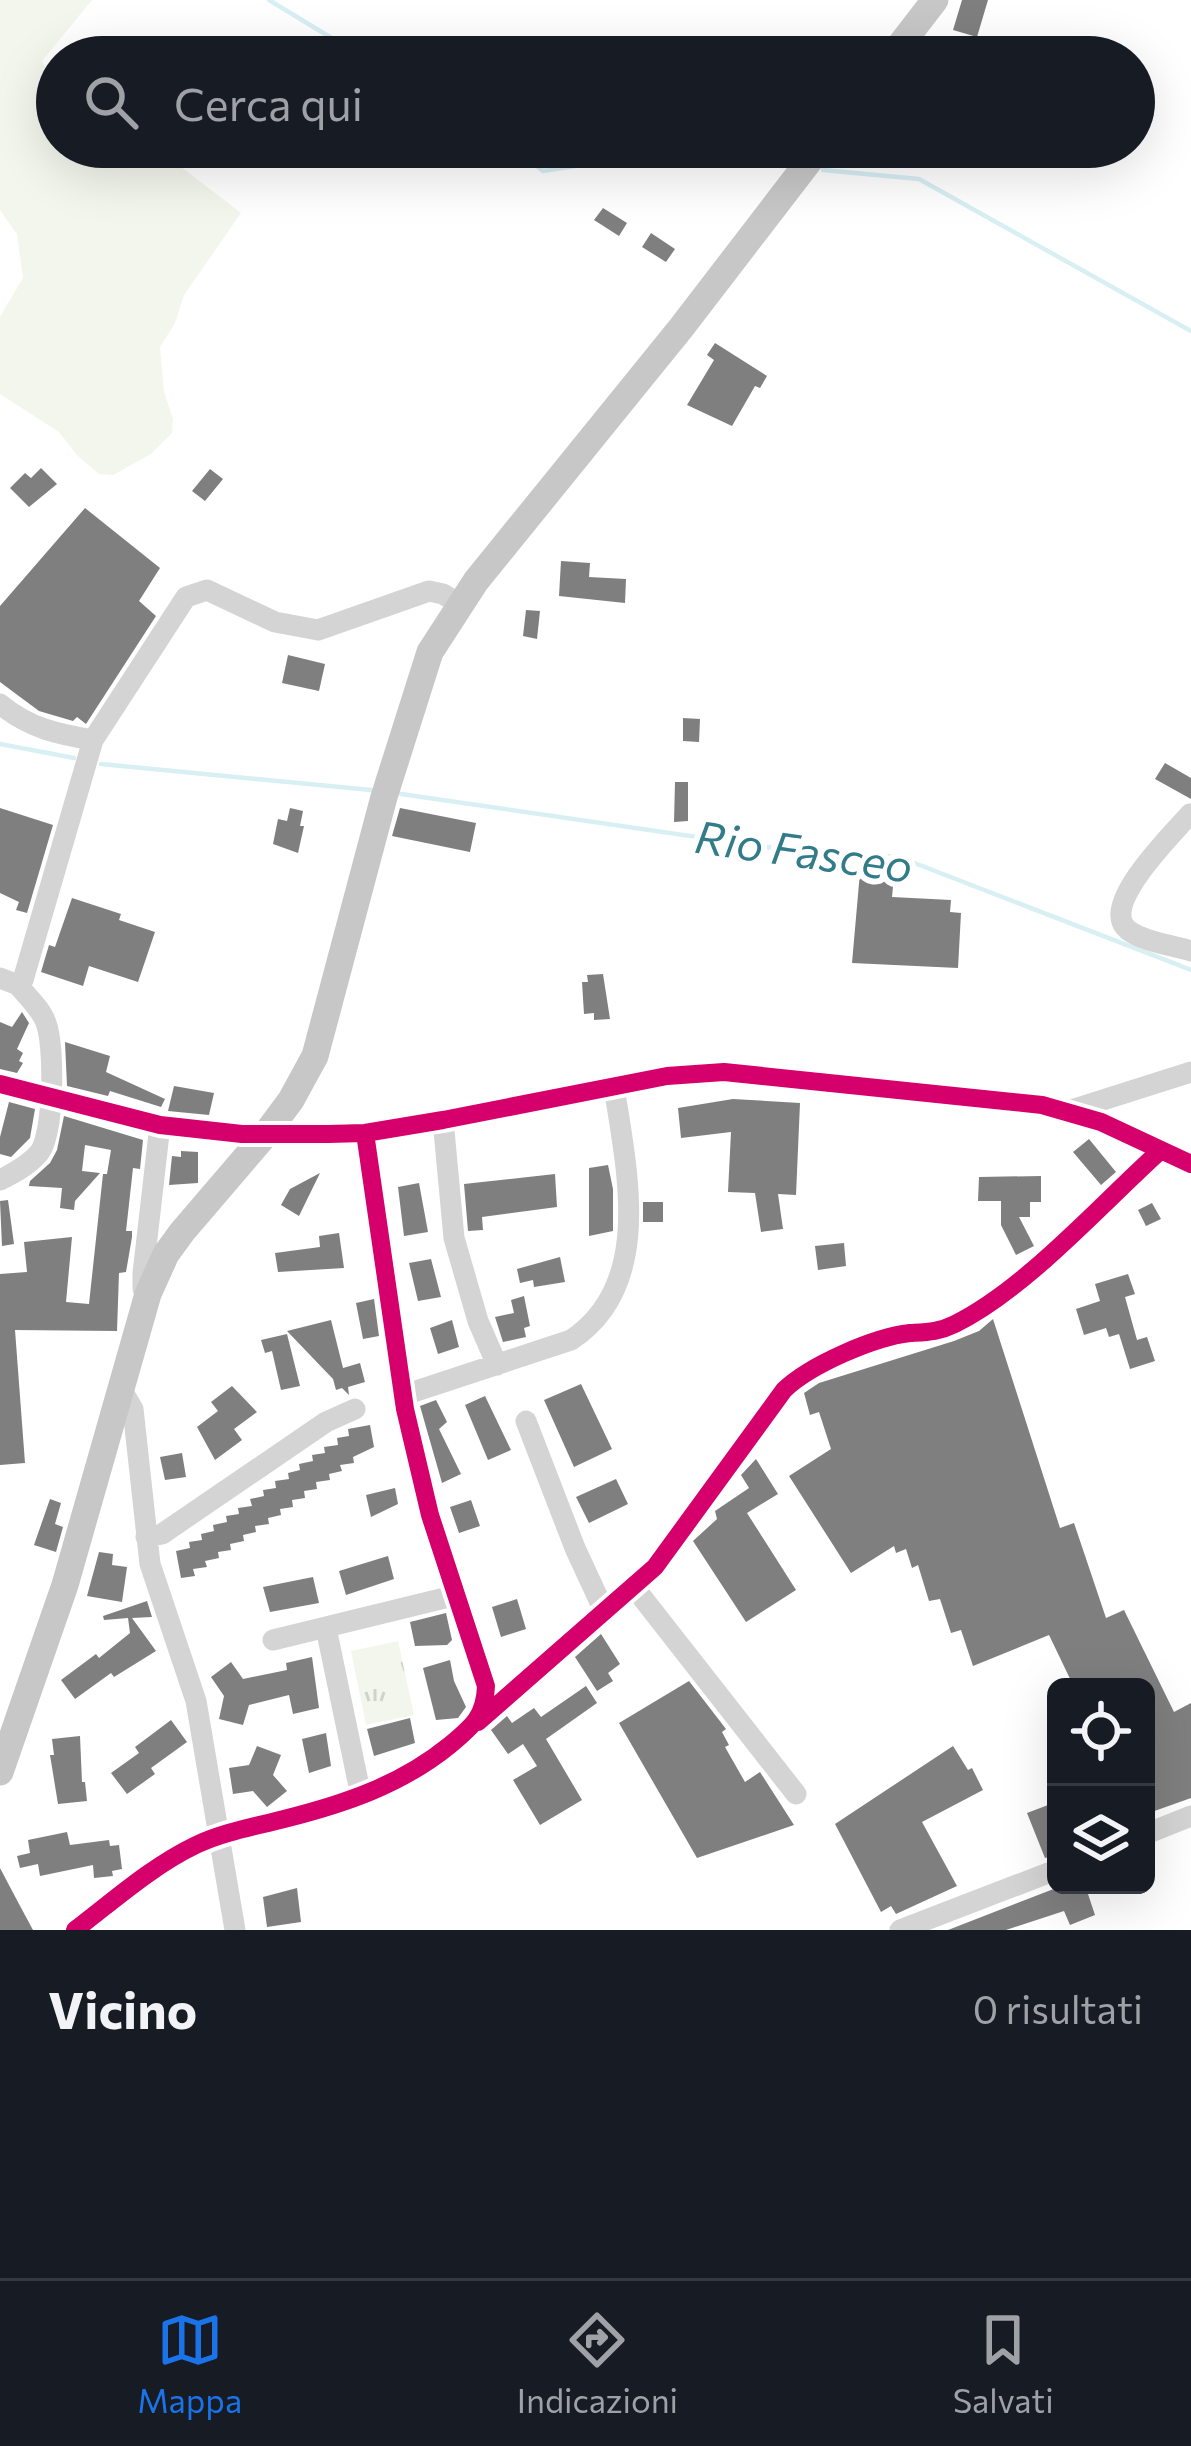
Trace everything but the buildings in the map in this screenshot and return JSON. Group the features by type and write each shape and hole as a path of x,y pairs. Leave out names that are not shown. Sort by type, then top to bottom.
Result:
{"main road":[{"path":"905,36 925,6"},
{"path":"0,1772 65,1585 148,1294 182,1232 265,1135 315,1056 410,709 430,652 459,604 804,168"}],"street":[{"path":"9,982 23,980 93,740 192,592 208,590 275,622 318,629 429,591 459,604"},
{"path":"0,704 48,733 93,740"},
{"path":"1190,814 1128,891 1119,918 1126,929 1142,937 1191,950"},
{"path":"0,1180 42,1150 52,1063 46,1022 9,982"},
{"path":"0,1084 160,1125 265,1135 365,1133 667,1076 724,1072 1014,1100 1101,1122 1191,1164"},
{"path":"1065,1112 1191,1072"},
{"path":"404,1394 545,1351 586,1330 604,1309 620,1277 629,1237 614,1086"},
{"path":"443,1120 454,1238 478,1321 497,1365"},
{"path":"148,1294 143,1273 160,1125"},
{"path":"365,1133 424,1495 486,1686 485,1708 478,1722"},
{"path":"75,1930 193,1846 385,1788 434,1758 655,1567 784,1390 802,1373 911,1333 928,1335 956,1324 1043,1258 1161,1150"},
{"path":"123,1392 133,1409 150,1564 196,1701 235,1930"},
{"path":"146,1537 162,1534 326,1422 355,1409"},
{"path":"526,1421 605,1613"},
{"path":"634,1587 796,1794"},
{"path":"273,1640 457,1595"},
{"path":"326,1628 361,1796"},
{"path":"1155,1830 1191,1816"},
{"path":"899,1930 1047,1873"}],"green space":[{"path":"0,0 92,0 62,36 36,36 36,168 182,168 241,213 184,295 160,347 172,433 151,454 113,475 99,474 59,432 0,394 0,317 23,278 17,234 0,210"},
{"path":"398,1641 414,1715 366,1725 351,1651"}],"waterway":[{"path":"269,0 328,36"},
{"path":"539,168 562,168"},
{"path":"823,170 919,179 1191,331"},
{"name":"Rio Fasceo","path":"0,744 74,758"},
{"name":"Rio Fasceo","path":"101,764 371,790"},
{"name":"Rio Fasceo","path":"401,794 787,850 899,857 1191,970"}],"cycle path":[{"path":"0,1084 160,1125 242,1134 328,1134 443,1120 667,1076 724,1072 1042,1105 1101,1122 1191,1164"},
{"path":"75,1930 148,1873 196,1845 350,1800 412,1771 465,1732 483,1705 486,1686 430,1515 405,1409 365,1133"},
{"path":"478,1722 655,1567 784,1390 861,1346 944,1329 982,1309 1036,1268 1161,1150"}]}
